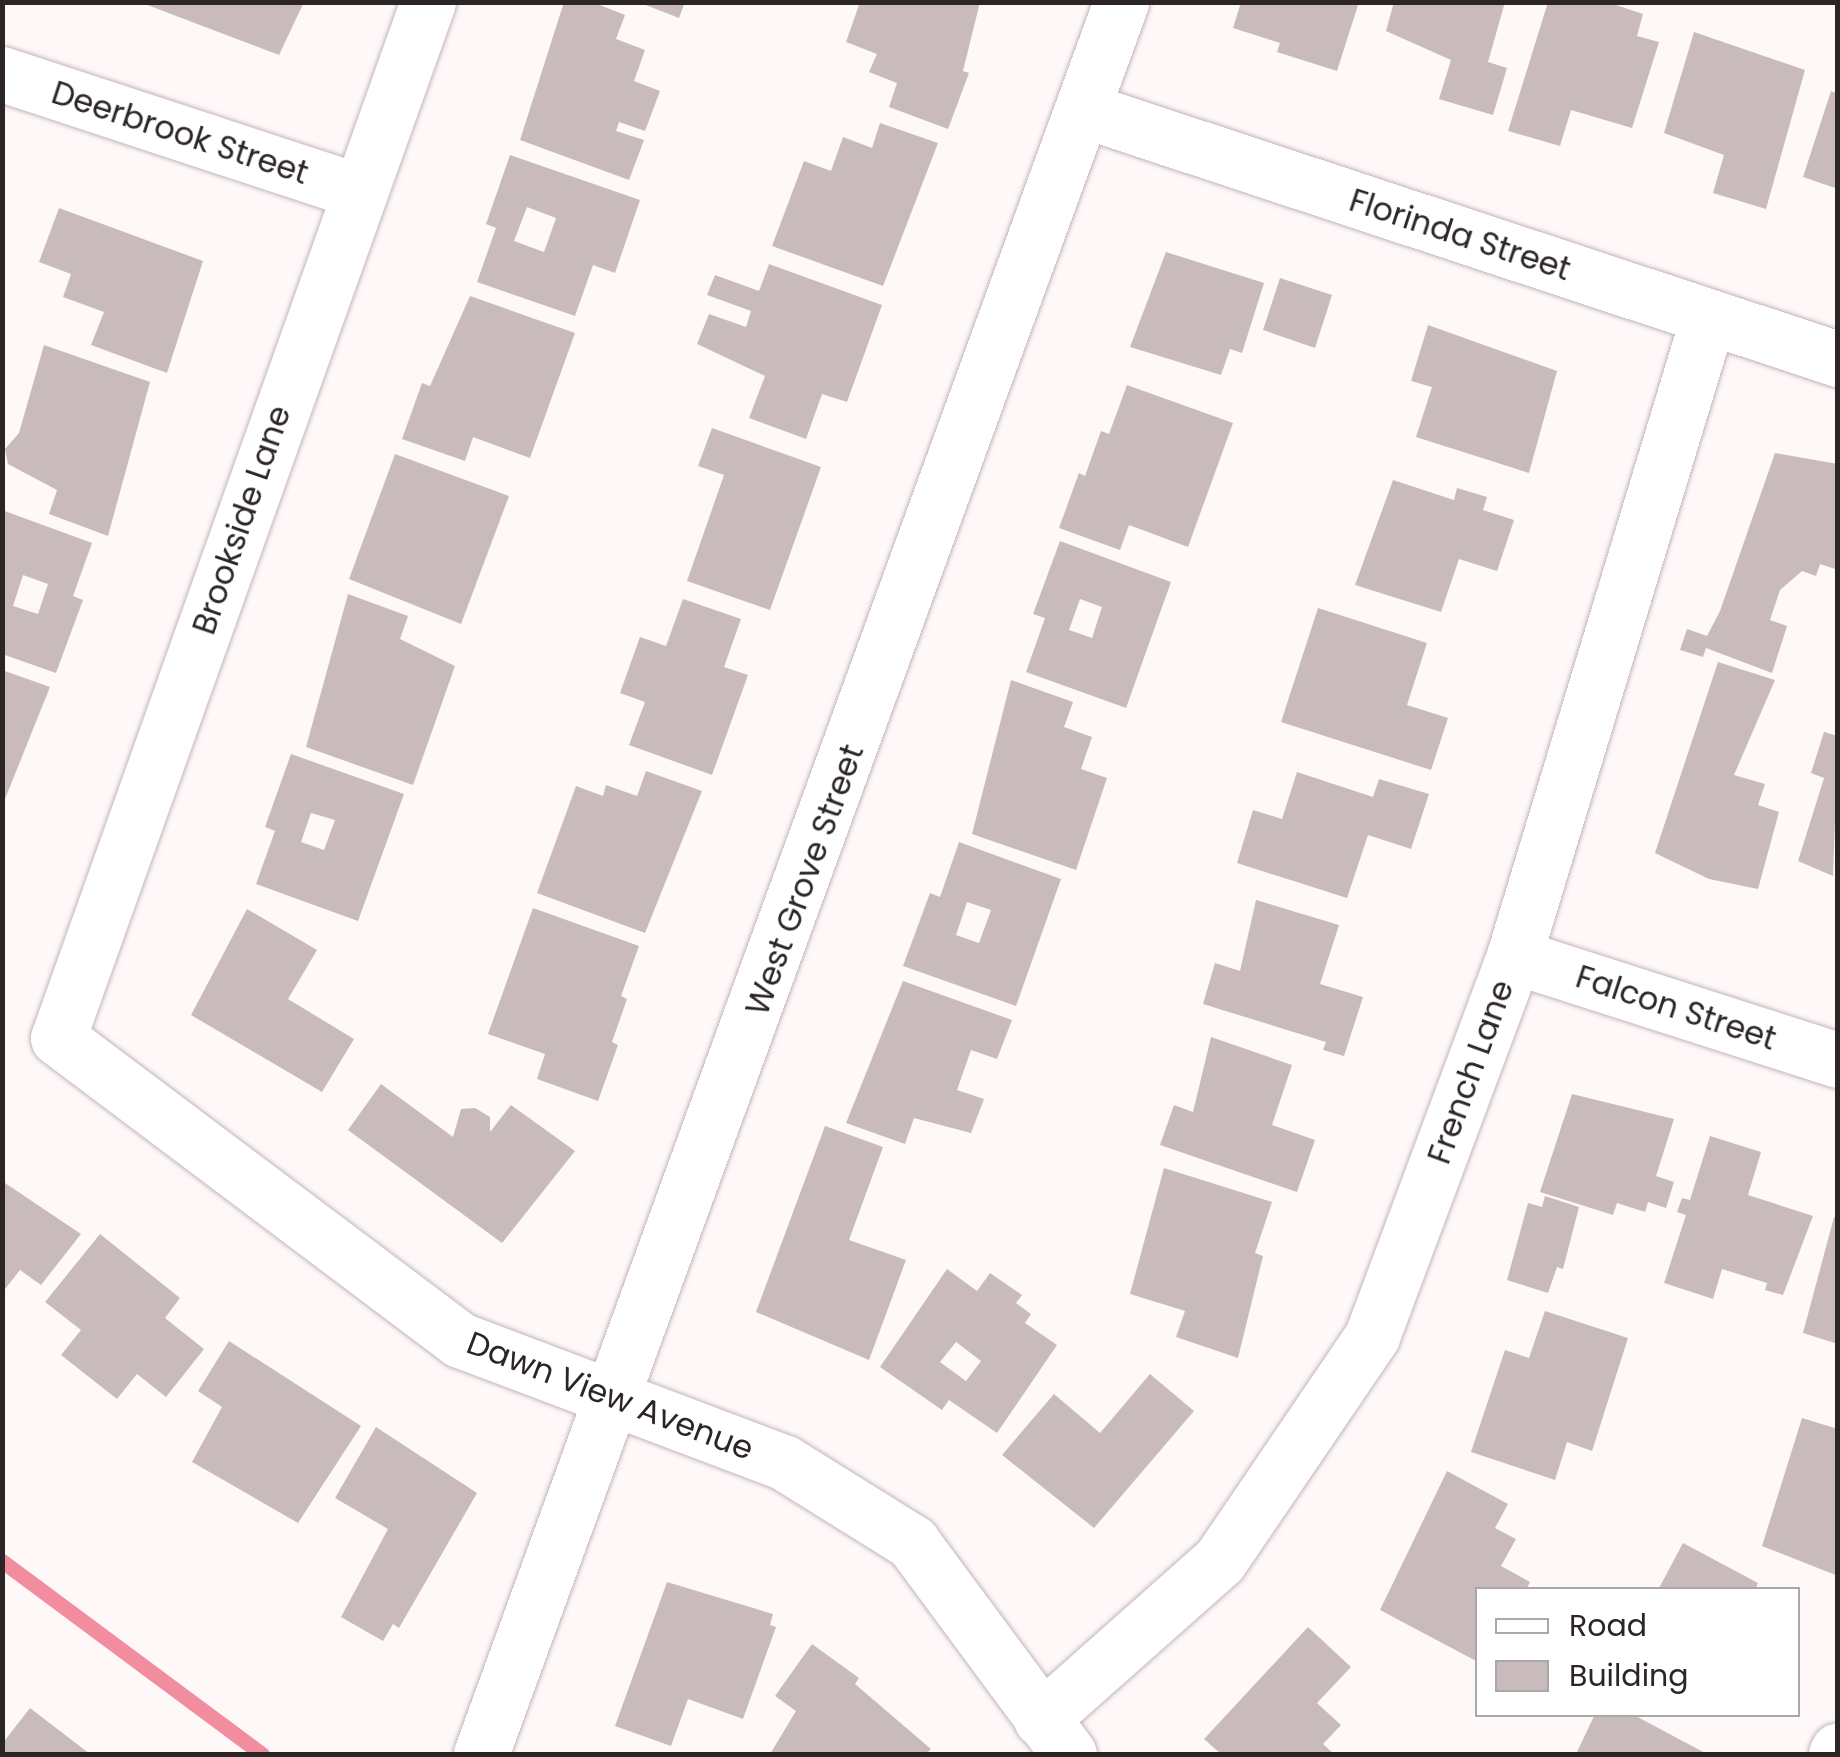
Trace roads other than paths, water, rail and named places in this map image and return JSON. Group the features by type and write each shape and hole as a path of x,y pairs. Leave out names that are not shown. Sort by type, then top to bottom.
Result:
{"street":[{"name":"Brookside Lane","path":"58,1038 428,2"},
{"name":"West Grove Street","path":"481,1754 610,1394 731,1084 1121,2"},
{"name":"Deerbrook Street","path":"2,74 358,191"},
{"name":"Florinda Street","path":"1084,110 1838,359"},
{"name":"French Lane","path":"1055,1737 1220,1560 1372,1336 1514,956 1708,318"},
{"name":"Falcon Street","path":"1514,956 1838,1060"},
{"name":"Dawn View Avenue","path":"58,1038 460,1340 610,1394 785,1464 912,1542 1055,1737"}],"waterway":[{"path":"2,1561 262,1754"}]}
